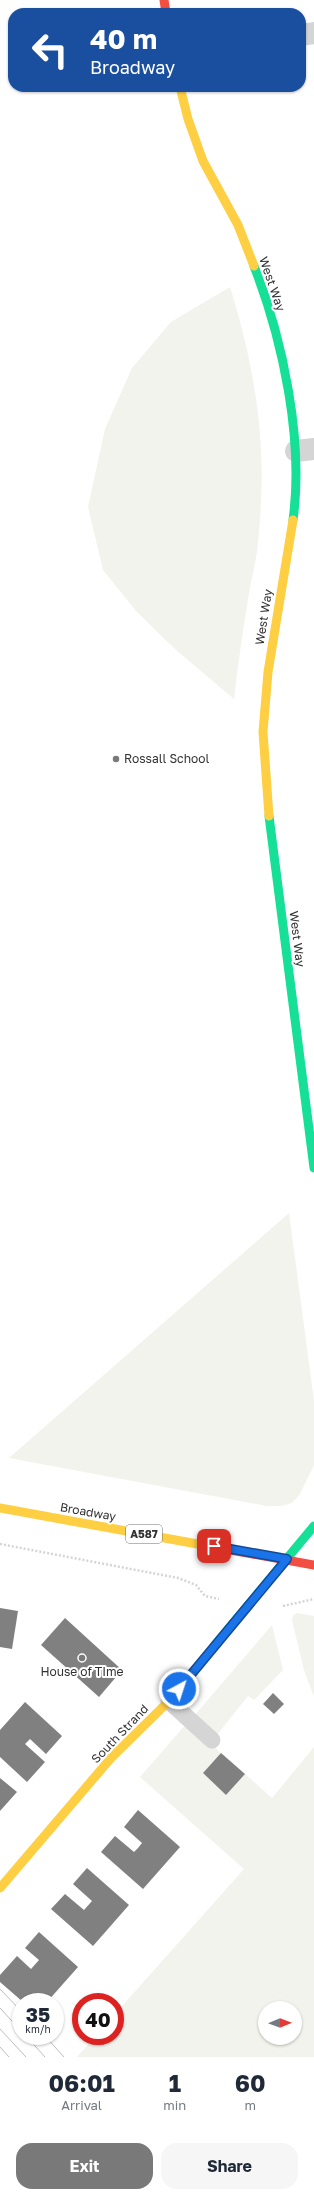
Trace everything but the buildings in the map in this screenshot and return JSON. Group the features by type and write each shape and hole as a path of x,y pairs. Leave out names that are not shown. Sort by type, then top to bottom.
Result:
{"street":[{"name":"West Way","path":"181,92 188,119 203,160 238,225 264,292 305,450 268,672 263,732 267,801 314,1168"},
{"name":"Broadway","path":"0,1508 314,1565"},
{"name":"South Strand","path":"0,1888 112,1758 169,1701 314,1526"}],"lane":[{"path":"169,1701 212,1740"}],"path":[{"path":"0,1544 178,1578 196,1585 205,1596 270,1613 288,1604 314,1599"}],"shaded area":[{"path":"230,287 247,351 253,382 261,444 262,476 261,508 255,564 243,629 234,699 176,650 136,611 103,570 88,507 105,429 132,368 171,322"},
{"path":"289,1213 314,1401 314,1465 300,1494 292,1503 281,1506 267,1506 9,1458"},
{"path":"297,1613 314,1616 314,1697 304,1670 292,1620 293,1616"},
{"path":"272,1625 283,1670 254,1700 248,1696 216,1736 194,1716"},
{"path":"187,1723 221,1753 203,1773 226,1795 245,1774 272,1798 314,1747 314,2057 77,2057 88,2045 124,2045 124,2004 244,1869 140,1777"}],"tram line":[{"path":"0,1989 12,2002"},
{"path":"0,2008 12,2021"},
{"path":"0,2029 26,2057"},
{"path":"34,2045 45,2057"},
{"path":"53,2045 64,2057"},
{"path":"0,2047 9,2057"}],"traffic: fast":[{"path":"254,266 274,326 288,391 296,457 296,489 293,520"},
{"path":"269,816 314,1168"},
{"path":"215,1645 314,1526"}],"traffic: slow":[{"path":"181,92 188,119 203,161 238,225 254,266"},
{"path":"269,816 263,732 268,672 293,520"},
{"path":"0,1508 225,1549"},
{"path":"0,1888 111,1758 169,1701 215,1645"}],"traffic: jam":[{"path":"164,0 165,8"},
{"path":"225,1549 314,1565"}],"place":[{"name":"Rossall School","path":"116,759"},
{"name":"House of TIme","path":"82,1658"}],"route":[{"path":"179,1689 287,1559 214,1546"}]}
